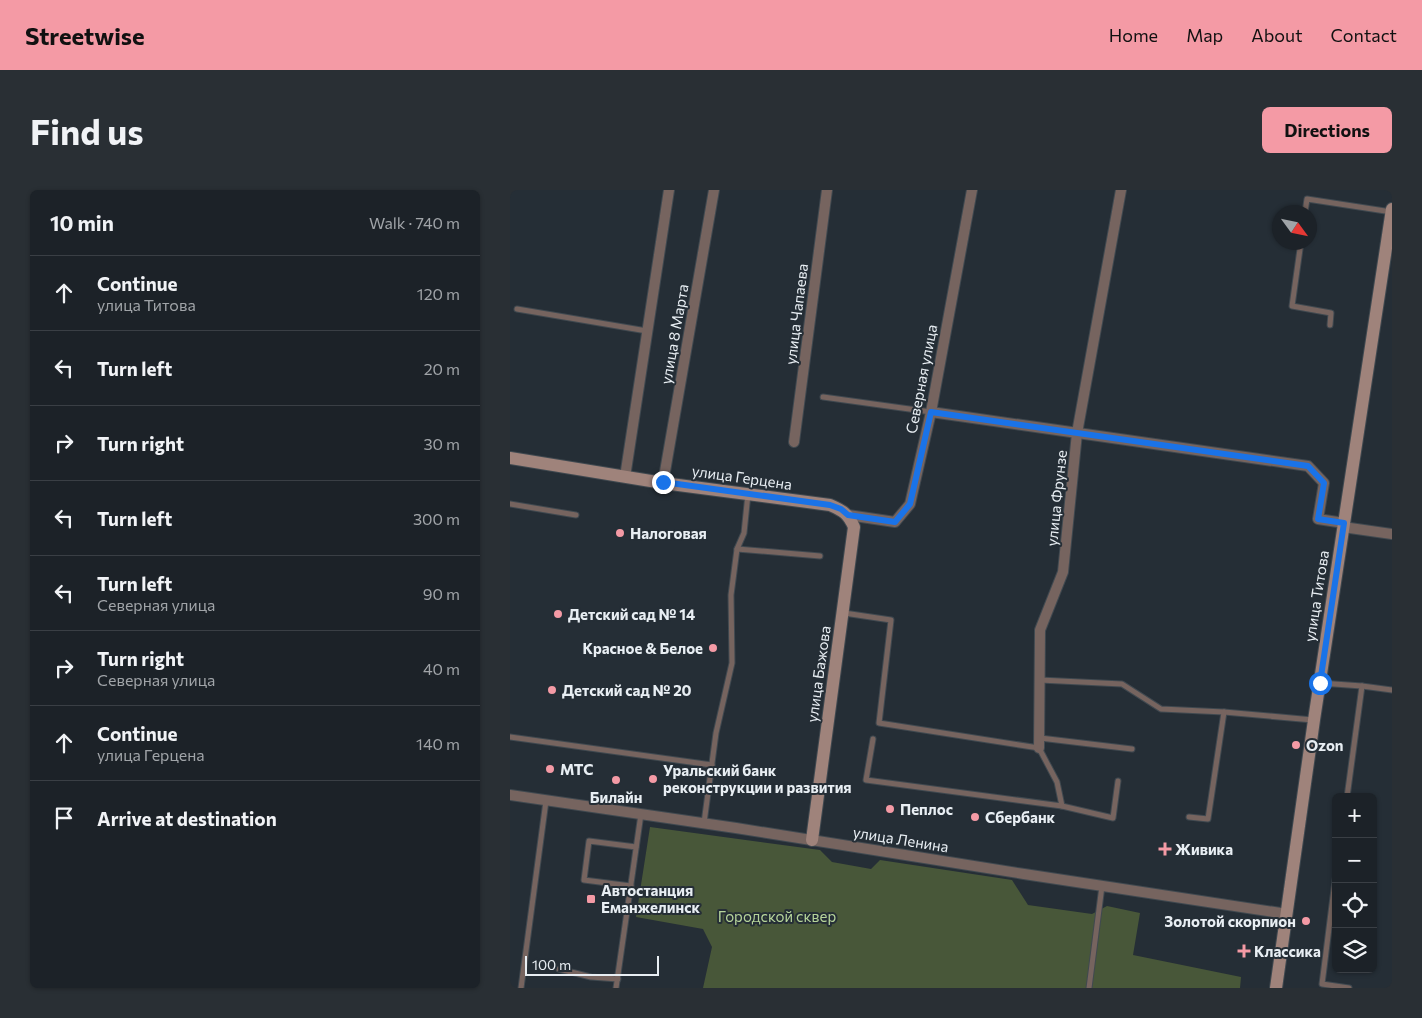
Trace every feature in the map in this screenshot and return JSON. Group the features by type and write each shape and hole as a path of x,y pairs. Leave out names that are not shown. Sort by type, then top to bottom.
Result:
{"street":[{"path":"625,476 670,190"},
{"name":"улица 8 Марта","path":"663,482 714,190"},
{"name":"улица Чапаева","path":"794,442 827,190"},
{"name":"Северная улица","path":"848,515 895,522 910,504 931,412 972,190"},
{"name":"улица Фрунзе","path":"1040,743 1040,630 1063,572 1078,433 1121,190"},
{"name":"улица Титова","path":"1276,988 1343,525 1390,239 1392,210"},
{"path":"931,412 1308,466 1324,483 1318,519 1392,534"},
{"name":"улица Герцена","path":"510,458 663,482 830,505 841,509 848,515"},
{"name":"улица Бажова","path":"812,840 854,527 848,515"},
{"name":"улица Ленина","path":"510,795 704,823 1287,914"}],"lane":[{"path":"1306,205 1307,199 1392,210"},
{"path":"1300,250 1292,306 1331,313 1330,325"},
{"path":"517,308 647,331"},
{"path":"823,397 931,412"},
{"path":"704,823 716,733 732,662 731,595 737,550 744,533 748,494"},
{"path":"510,504 576,515"},
{"path":"737,550 820,556"},
{"path":"843,612 891,620 878,723 1040,743 1132,749"},
{"path":"1039,680 1122,684 1161,709 1224,712 1314,720"},
{"path":"1320,683 1392,690"},
{"path":"1348,793 1362,686"},
{"path":"1189,817 1208,819 1224,712"},
{"path":"510,737 712,765"},
{"path":"872,739 866,780 1062,806 1113,818 1118,781"},
{"path":"1040,743 1057,782 1062,806"},
{"path":"521,988 546,800"},
{"path":"616,988 641,814"},
{"path":"631,886 584,880 590,841 636,846"},
{"path":"1335,883 1322,984 1349,988"},
{"path":"1089,988 1102,886"},
{"path":"560,969 618,980"}],"green space":[{"name":"Городской сквер","path":"650,827 820,850 832,862 871,869 880,860 1012,880 1028,905 1092,914 1107,906 1140,913 1133,955 1241,977 1240,988 703,988 712,947 703,929 636,917"}],"place":[{"name":"Налоговая","path":"620,533"},
{"name":"Детский сад № 14","path":"558,614"},
{"name":"Красное & Белое","path":"713,648"},
{"name":"Детский сад № 20","path":"552,690"},
{"name":"Ozon","path":"1296,745"},
{"name":"МТС","path":"550,769"},
{"name":"Уральский банк реконструкции и развития","path":"653,779"},
{"name":"Билайн","path":"616,780"},
{"name":"Пеплос","path":"890,809"},
{"name":"Сбербанк","path":"975,817"},
{"name":"Живика","path":"1165,849"},
{"name":"Автостанция Еманжелинск","path":"591,899"},
{"name":"Золотой скорпион","path":"1306,921"},
{"name":"Классика","path":"1244,951"}],"route":[{"path":"663,482 830,505 841,509 848,515 895,522 910,504 931,412 1308,466 1324,483 1318,519 1344,523 1320,683"}]}
